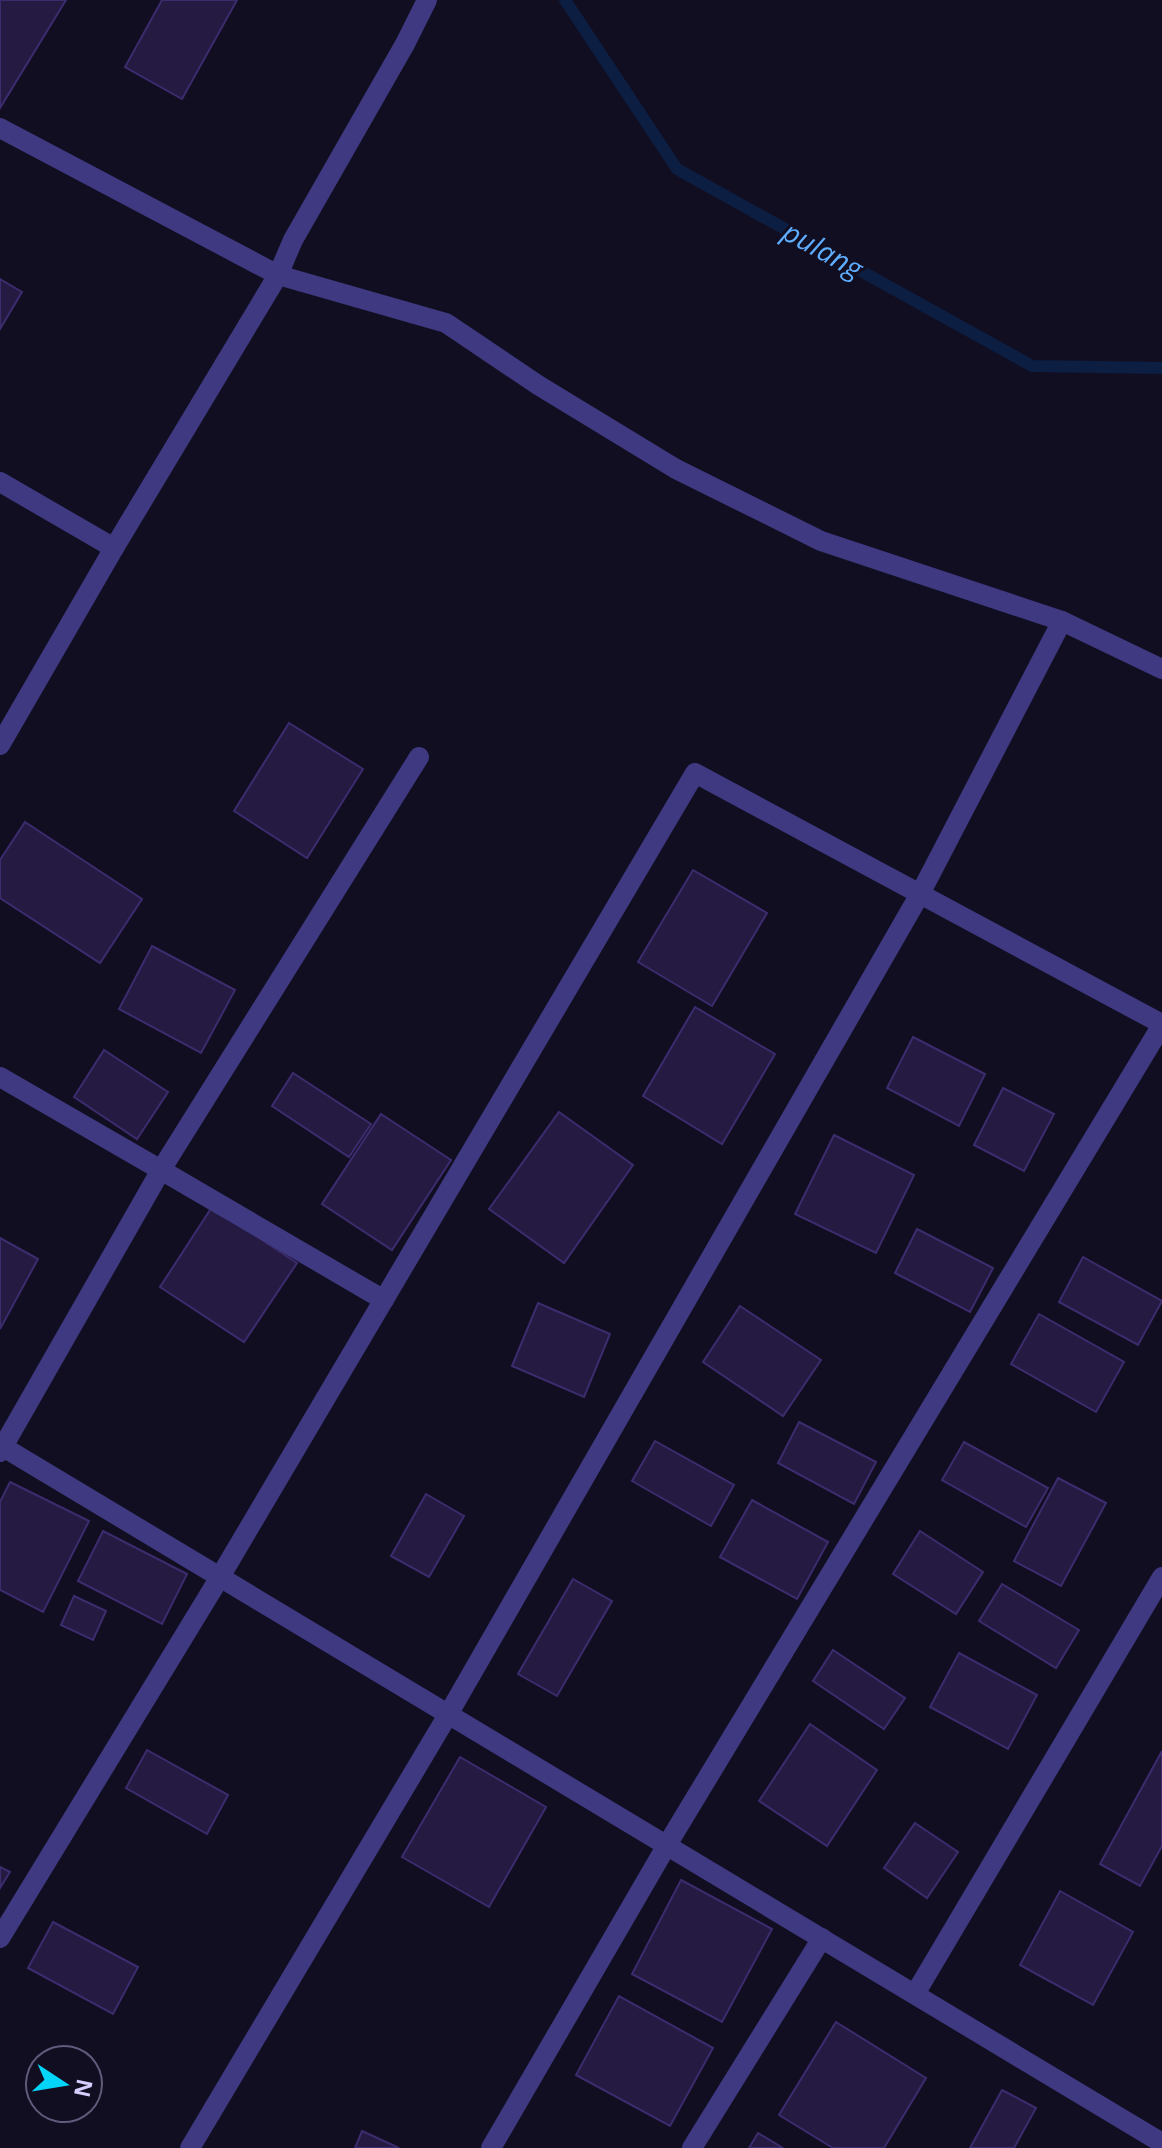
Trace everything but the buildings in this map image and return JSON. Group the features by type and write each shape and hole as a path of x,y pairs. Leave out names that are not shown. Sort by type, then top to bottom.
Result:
{"street":[{"path":"0,745 278,275 293,240 427,0"},
{"path":"0,128 278,275 446,323 538,385 676,469 821,541 1062,621 1162,669"},
{"path":"0,482 114,548"},
{"path":"190,2148 449,1713 920,894 1062,621"},
{"path":"419,757 161,1170 1,1448 449,1713 1162,2143"},
{"path":"0,1938 220,1577 695,773 1162,1025 667,1845 491,2148"},
{"path":"0,1077 384,1300"},
{"path":"915,1994 1162,1577"},
{"path":"692,2148 822,1938"}],"waterway":[{"name":"pulang","path":"565,0 677,169 1032,366 1162,368"}]}
